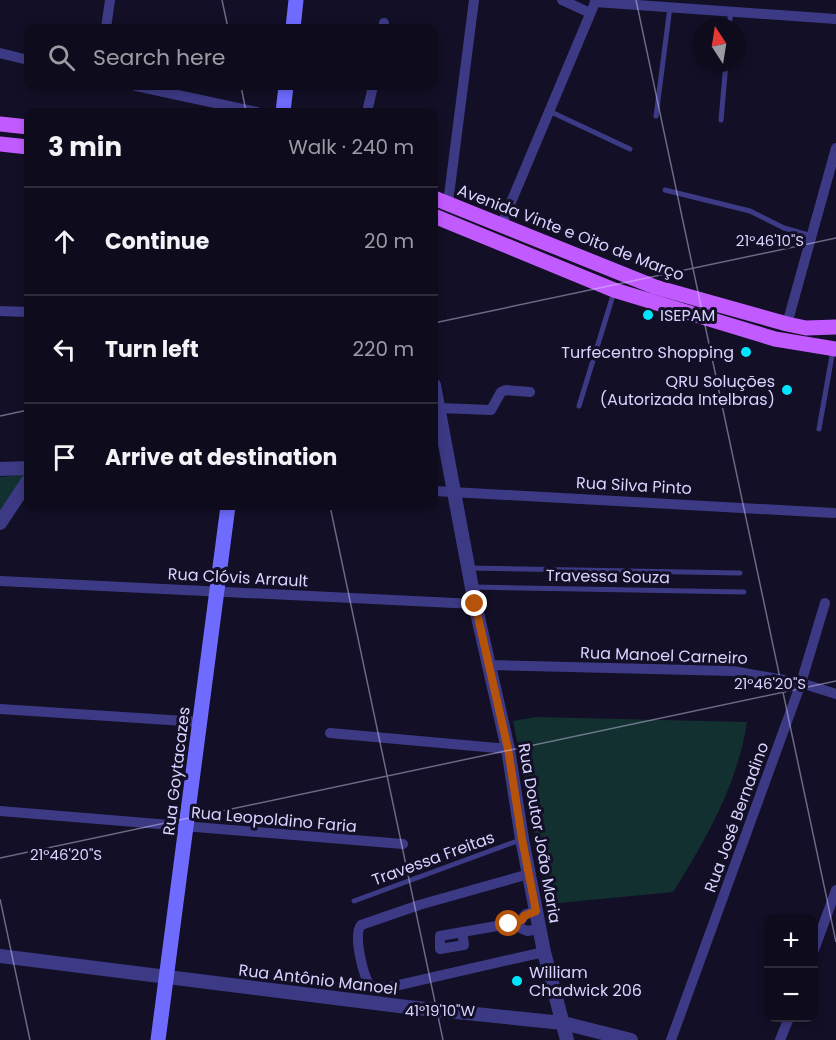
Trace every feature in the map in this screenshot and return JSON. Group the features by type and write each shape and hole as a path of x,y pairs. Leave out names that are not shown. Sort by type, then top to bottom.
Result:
{"main road":[{"path":"293,24 296,0"},
{"path":"283,108 286,90"},
{"path":"0,124 24,127"},
{"path":"0,144 24,147"},
{"name":"Avenida Vinte e Oito de Março","path":"441,201 655,287 806,328 836,327"},
{"name":"Avenida Vinte e Oito de Março","path":"438,218 614,290 775,339 835,349"},
{"name":"Rua Goytacazes","path":"158,1040 188,827 227,510"}],"street":[{"path":"107,24 110,0"},
{"path":"441,201 474,0"},
{"path":"562,0 590,13"},
{"path":"501,226 596,1 836,19"},
{"path":"0,53 24,59"},
{"path":"152,90 226,108"},
{"path":"368,108 373,90"},
{"path":"788,324 836,148"},
{"path":"0,311 24,312"},
{"path":"439,408 491,410 501,392 506,390 530,392"},
{"name":"Rua Doutor João Maria","path":"438,403 475,604 508,749 522,839 544,952 567,1040"},
{"path":"6,469 24,468"},
{"path":"6,469 24,480"},
{"path":"0,523 24,489"},
{"name":"Rua Silva Pinto","path":"438,491 834,513"},
{"name":"Rua Clóvis Arrault","path":"0,580 475,604"},
{"name":"Rua José Bernadino","path":"671,1040 801,683 825,603"},
{"name":"Rua Manoel Carneiro","path":"488,664 733,671 801,683 836,694"},
{"path":"0,709 200,722"},
{"path":"330,733 508,749"},
{"name":"Rua Leopoldino Faria","path":"0,811 403,844"},
{"path":"529,874 419,905 361,925 357,934 364,973 370,986 386,988 544,952"},
{"path":"818,938 836,890"},
{"path":"462,932 522,920 524,916 536,911"},
{"path":"511,923 527,931 540,929"},
{"name":"Rua Antônio Manoel","path":"0,956 563,1023 631,1040"},
{"path":"780,1040 787,1022"}],"lane":[{"path":"656,116 670,7"},
{"path":"730,11 730,18"},
{"path":"721,120 725,72"},
{"path":"549,111 630,149"},
{"path":"665,190 750,211 784,228 813,236"},
{"path":"579,406 614,290"},
{"path":"819,429 835,349"},
{"path":"468,568 740,573"},
{"name":"Travessa Souza","path":"472,586 744,592"},
{"name":"Travessa Freitas","path":"354,902 522,839"}],"green space":[{"path":"24,474 24,479 0,512 0,477"},
{"path":"536,717 747,722 736,767 719,810 673,892 549,904 513,721"}],"place":[{"name":"ISEPAM","path":"648,315"},
{"name":"Turfecentro Shopping","path":"746,352"},
{"name":"QRU Soluções (Autorizada Intelbras)","path":"787,390"},
{"name":"William Chadwick 206","path":"517,981"}],"route":[{"path":"475,604 508,749 536,911 526,914 519,922 509,924"}]}
